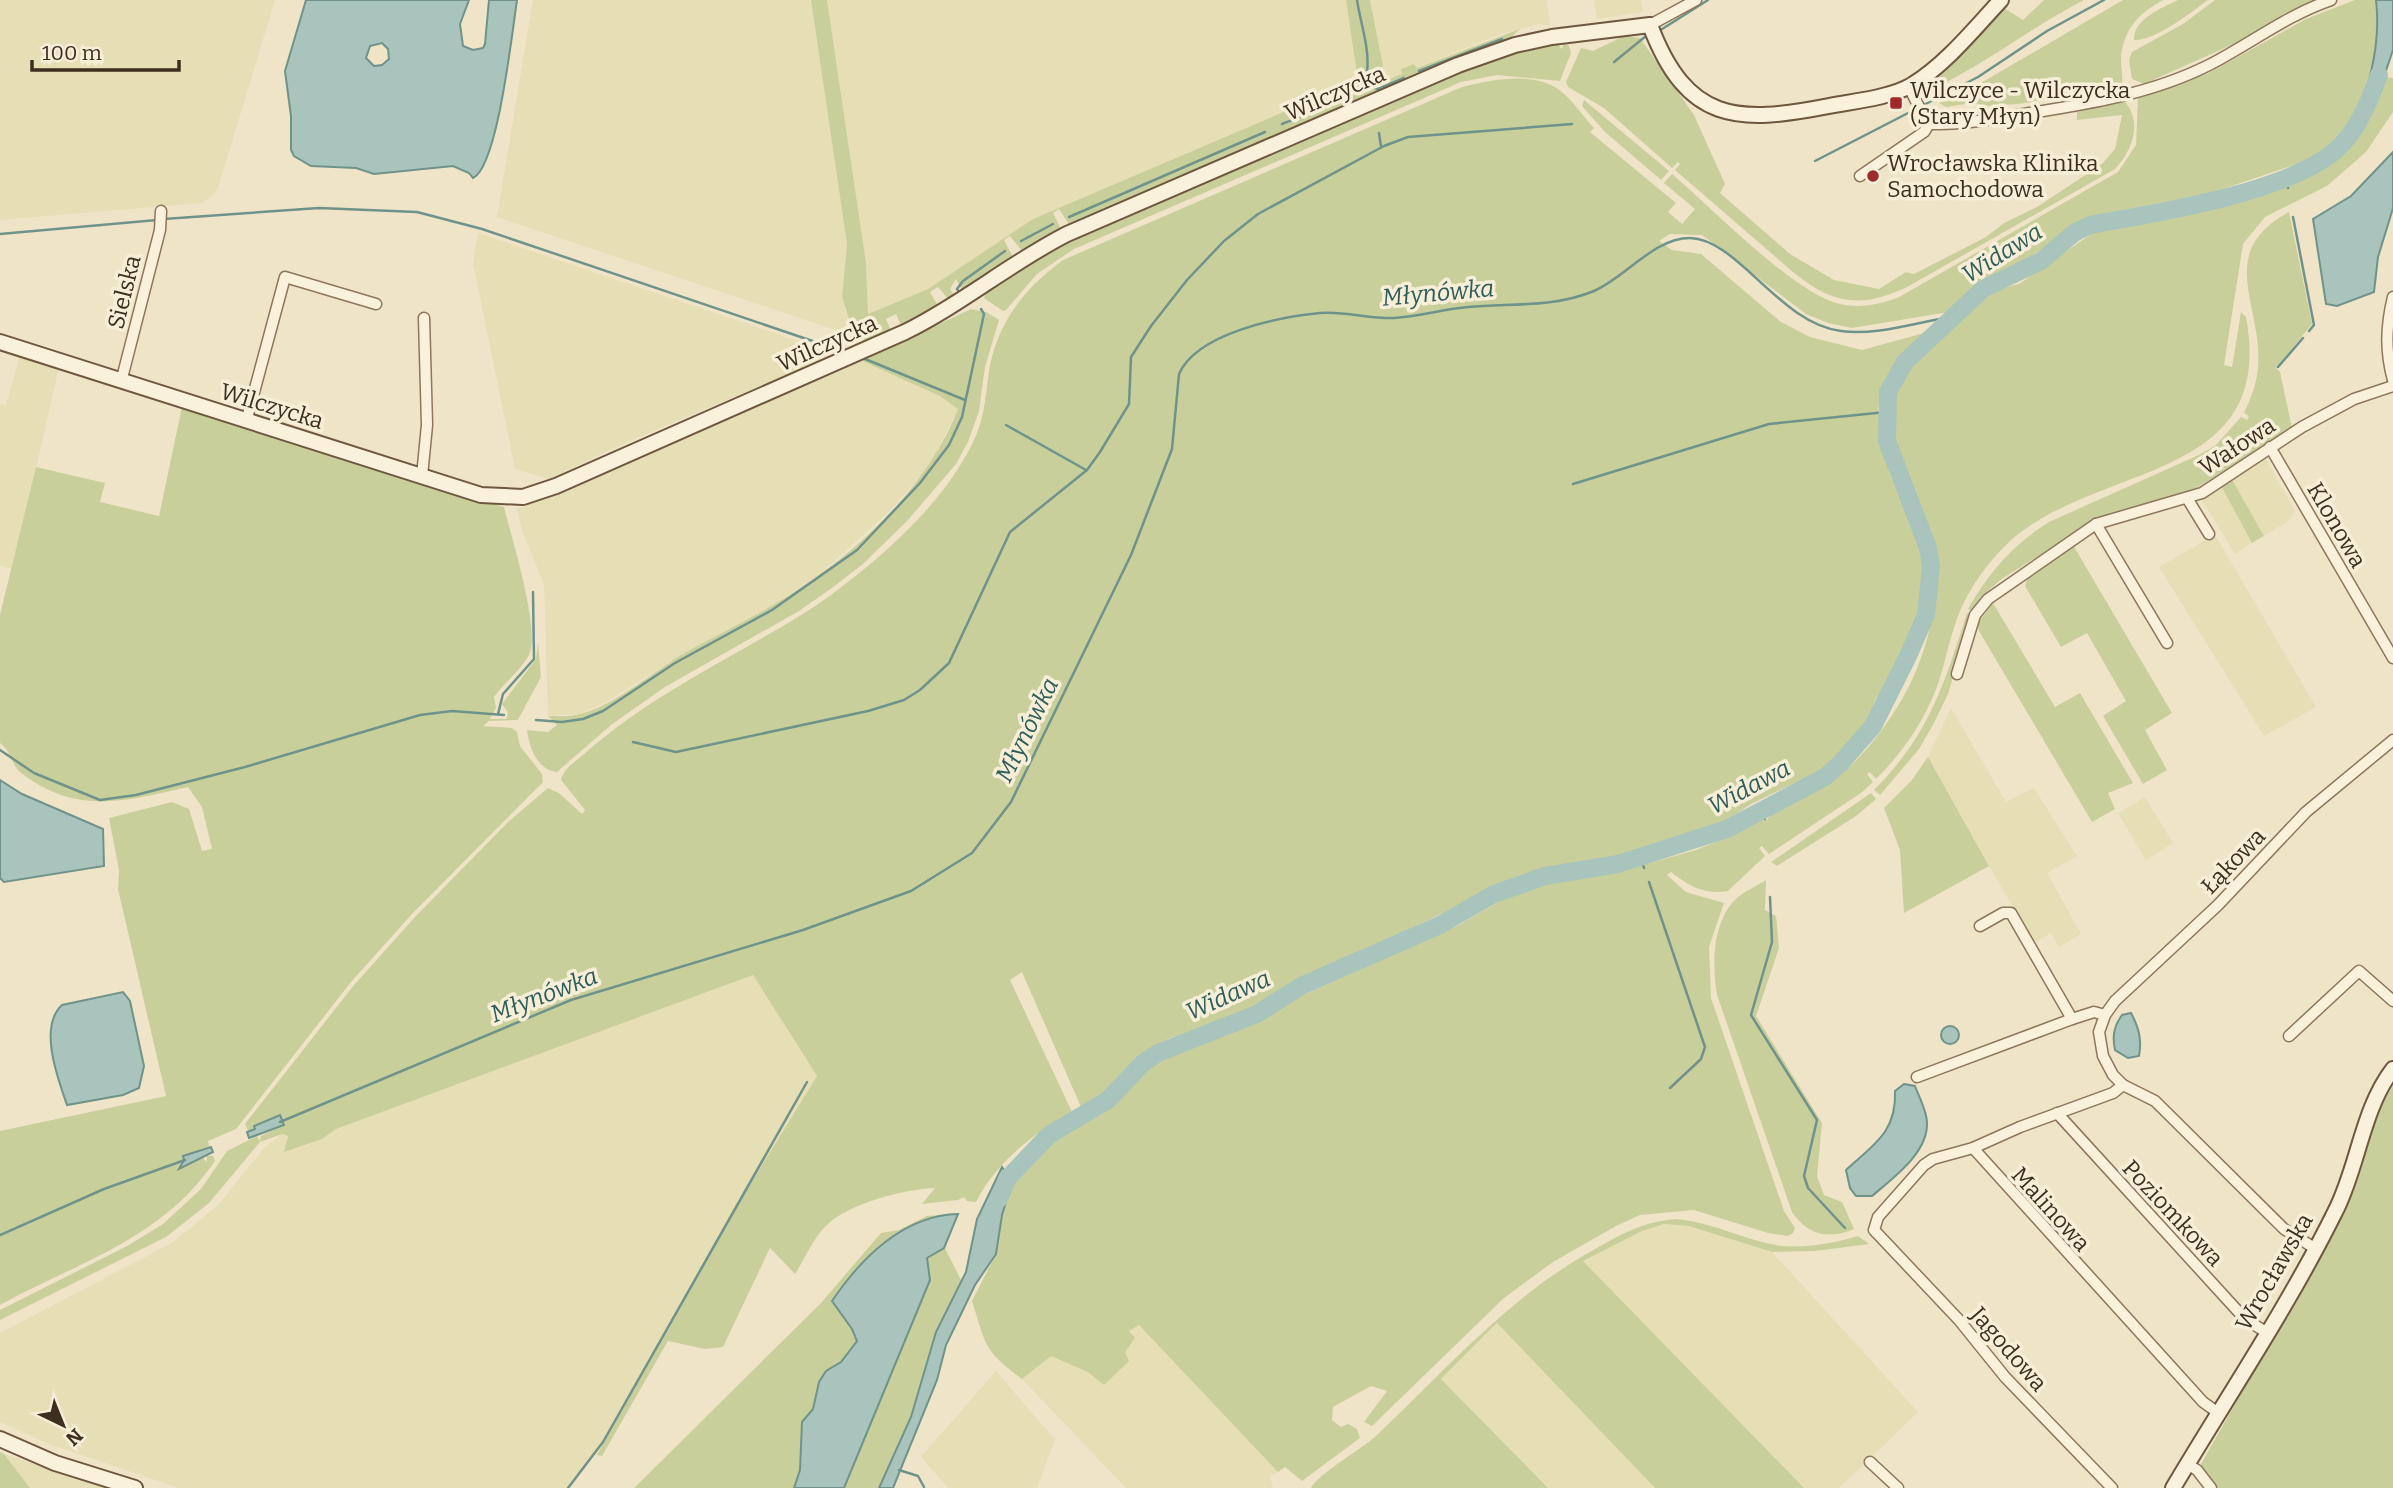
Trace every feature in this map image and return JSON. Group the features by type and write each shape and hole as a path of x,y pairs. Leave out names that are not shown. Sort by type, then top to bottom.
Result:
{"street":[{"name":"Wilczycka","path":"0,342 246,422 497,498 533,494 900,335 949,310 1021,258 1066,234 1447,69 1500,50 1542,39 1650,25 1696,0"},
{"path":"1650,25 1685,88 1712,108 1730,113 1778,116 1912,92 2001,0"},
{"path":"1926,120 1987,120 2088,104 2140,91 2208,65 2296,14 2331,0"},
{"path":"1860,176 1924,132 1926,120 1912,92"},
{"name":"Sielska","path":"121,382 160,230 161,211"},
{"path":"246,422 285,277 376,304"},
{"path":"2393,297 2387,349 2393,380"},
{"path":"422,476 427,425 424,318"},
{"name":"Wałowa","path":"1957,674 1975,615 1988,599 2096,524 2119,515 2202,493 2270,447 2354,399 2393,386"},
{"name":"Klonowa","path":"2270,447 2393,657"},
{"path":"2187,498 2209,534"},
{"path":"2096,524 2167,643"},
{"name":"Łąkowa","path":"2105,1014 2115,1001 2218,905 2306,812 2393,740"},
{"path":"1980,926 2003,913 2011,913 2072,1019"},
{"path":"2289,1036 2359,971 2393,1001"},
{"path":"1917,1077 2072,1019 2094,1012 2105,1014 2099,1032 2100,1046 2110,1071 2123,1085 2155,1101 2284,1228 2316,1250"},
{"name":"Wrocławska","path":"2172,1488 2316,1250 2340,1204 2373,1107 2393,1069"},
{"name":"Malinowa","path":"2123,1085 2113,1093 1973,1148 2115,1307 2203,1402 2217,1412"},
{"name":"Poziomkowa","path":"2057,1114 2245,1319 2266,1332"},
{"name":"Jagodowa","path":"1973,1148 1933,1159 1924,1165 1878,1217 1874,1230 1959,1320 2005,1377 2112,1488"},
{"path":"0,1439 55,1463 135,1488"},
{"path":"1870,1462 1898,1488"},
{"path":"2187,1464 2197,1470 2211,1488"}],"shaded area":[{"path":"0,0 275,0 218,188 213,195 202,203 0,220"},
{"path":"533,0 811,0 847,244 842,297 852,328 842,332 497,217"},
{"path":"827,0 1346,0 1357,76 1347,85 1033,219 928,289 868,314 866,263"},
{"path":"1370,0 1547,0 1550,26 1540,24 1501,34 1416,68 1414,64 1403,74 1375,85 1371,74 1383,66"},
{"path":"1594,0 1641,0 1643,12 1597,19"},
{"path":"478,233 822,349 828,357 618,446 549,479 515,469 473,263"},
{"path":"20,355 59,367 13,569 0,566 0,404 6,405"},
{"path":"862,361 940,396 958,409 931,463 892,509 819,575 768,608 683,654 606,702 580,714 548,716 544,584 522,531 517,509"},
{"path":"2265,457 2295,511 2290,520 2264,536 2231,479"},
{"path":"2220,484 2252,543 2235,554 2201,498"},
{"path":"2215,535 2316,707 2264,736 2159,567"},
{"path":"1951,708 2006,802 2034,788 2077,856 2047,873 2081,934 2059,947 2051,933 2033,943 1928,757"},
{"path":"2145,797 2173,843 2146,860 2118,813"},
{"path":"753,975 817,1076 712,1247 598,1448 566,1488 179,1488 46,1443 0,1422 0,1333 172,1243 218,1205 265,1147 282,1134 288,1136 284,1151 322,1139 336,1129"},
{"path":"1664,1224 1689,1226 1772,1252 1918,1412 1839,1488 1804,1488 1583,1261 1642,1231"},
{"path":"1497,1323 1655,1488 1548,1488 1441,1379"},
{"path":"1139,1325 1278,1472 1270,1476 1273,1488 1126,1488 1022,1379 1051,1355 1088,1372 1125,1353 1129,1331"},
{"path":"996,1371 1055,1440 1037,1488 948,1488 921,1457"},
{"path":"4,1454 104,1488 30,1488"}],"green space":[{"path":"811,0 827,0 866,263 868,314 928,289 1033,219 1347,85 1357,75 1346,0 1370,0 1383,66 1371,74 1375,85 1402,74 1401,69 1414,64 1417,68 1520,29 1507,41 1446,63 1070,226 1059,209 1053,213 1060,227 1057,232 1022,251 1010,236 1004,240 1012,255 1011,259 963,292 956,279 950,289 956,298 950,301 938,287 930,292 939,308 901,325 896,314 886,319 891,331 869,343 864,342 852,328 842,297 847,244"},
{"path":"2044,0 2084,0 1963,73 1922,94 1929,83 2004,8 2023,20"},
{"path":"2123,0 2164,0 2139,17 2128,33 2122,52 2122,80 2119,90 2018,104 1989,106 1972,103 1946,107 1939,103 1962,94"},
{"path":"2178,0 2208,0 2162,31 2134,40 2143,20"},
{"path":"2215,0 2313,0 2238,42 2144,84 2132,79 2129,60 2132,52 2183,24"},
{"path":"2355,0 2376,0 2379,25 2375,61 2365,96 2346,128 2329,148 2312,159 2211,193 2093,216 2013,268 1993,277 1949,312 1852,328 1828,323 1806,314 1702,235 1670,234 1659,241 1672,250 1701,254 1781,322 1810,337 1862,350 1924,333 1893,367 1882,387 1878,408 1889,472 1921,552 1925,582 1922,606 1895,675 1876,699 1866,724 1832,765 1751,804 1725,822 1603,860 1531,872 1291,985 1240,1014 1168,1039 1138,1056 1107,1091 1081,1107 1022,972 1010,980 1072,1112 1030,1139 1005,1161 976,1202 967,1201 964,1197 922,1204 935,1188 894,1194 864,1204 838,1216 823,1229 795,1274 770,1248 723,1347 705,1349 668,1341 602,1456 597,1455 712,1247 817,1076 753,975 336,1129 322,1139 284,1152 288,1136 282,1134 260,1142 209,1203 166,1237 0,1320 0,1310 129,1245 163,1224 201,1189 227,1151 257,1136 260,1141 261,1136 284,1125 280,1115 254,1126 252,1122 254,1128 248,1131 245,1124 354,985 415,917 508,822 548,788 559,793 582,814 585,810 561,780 564,772 574,762 635,714 823,600 847,583 912,525 943,490 977,433 984,410 993,353 1006,322 1025,295 1063,260 1462,87 1497,80 1522,79 1545,82 1566,95 1594,128 1590,132 1676,203 1668,212 1682,224 1695,209 1664,183 1672,174 1752,246 1797,282 1836,303 1852,306 1876,304 1899,297 2118,172 2136,145 2138,98 2209,73 2306,19"},
{"path":"1624,36 1640,38 1694,115 1725,184 1720,193 1790,254 1834,280 1879,289 1906,272 1914,274 1986,237 2004,223 2037,207 2102,164 2115,149 2122,115 2077,120 2077,112 2125,102 2133,119 2133,137 2126,154 2115,169 1909,286 1877,298 1848,300 1821,291 1793,272 1675,170 1680,164 1678,162 1672,168 1604,108 1568,87 1566,82 1581,48 1593,51"},
{"path":"1564,43 1569,46 1571,53 1560,81 1497,75 1461,82 1074,249 1037,274 1006,310 1003,311 984,298 987,290 1046,251 1406,93 1504,55 1558,45 1562,49"},
{"path":"2386,77 2393,78 2393,112 2366,152 2327,186 2265,217 2243,244 2224,365 2232,367 2241,312 2246,317 2248,371 2235,411 2209,440 2173,461 2047,515 2001,550 1977,580 1964,602 1939,683 1920,722 1900,752 1876,779 1870,772 1867,774 1873,782 1861,793 1769,854 1762,846 1759,848 1765,856 1728,891 1704,890 1671,872 1667,875 1686,892 1724,903 1709,947 1711,998 1784,1211 1795,1228 1793,1233 1788,1236 1768,1233 1694,1210 1640,1215 1616,1226 1553,1262 1504,1298 1372,1426 1364,1422 1387,1391 1371,1386 1333,1407 1332,1420 1341,1427 1348,1424 1357,1429 1360,1438 1302,1481 1285,1467 1278,1472 1139,1325 1129,1331 1135,1338 1125,1352 1129,1361 1104,1385 1088,1372 1051,1356 1022,1379 1000,1361 988,1346 972,1301 996,1254 1002,1215 1012,1182 1047,1145 1102,1114 1155,1063 1207,1040 1241,1029 1292,1000 1457,926 1502,900 1558,880 1633,868 1696,850 1730,836 1762,817 1767,820 1778,808 1824,786 1849,767 1882,730 1907,690 1928,637 1936,597 1933,541 1900,458 1894,423 1897,390 1914,360 1983,300 2000,290 2019,284 2094,232 2236,203 2284,187 2290,180 2330,162 2352,142 2369,115"},
{"path":"1584,100 1669,171 1661,180 1605,132 1582,106"},
{"path":"2289,212 2312,324 2276,368 2280,372 2292,428 2182,497 2124,509 2092,523 2003,578 1984,594 1973,611 1968,609 2003,560 2049,522 2201,454 2216,445 2241,417 2247,420 2249,416 2244,413 2258,367 2258,344 2247,281 2248,262 2253,245 2266,228"},
{"path":"971,309 986,312 999,320 985,367 979,411 968,442 956,464 908,520 863,564 799,611 665,687 611,725 557,772 544,767 535,757 527,730 548,732 557,725 548,716 580,714 619,697 681,655 795,591 852,549 879,524 925,470 958,409 940,396 862,361"},
{"path":"182,407 504,507 528,605 532,643 526,661 494,697 496,708 490,719 507,719 508,712 502,704 536,659 538,643 541,677 518,720 489,721 483,726 512,728 517,732 520,746 542,774 543,782 412,914 351,982 236,1129 208,1141 209,1146 183,1156 184,1160 179,1168 203,1158 207,1162 207,1156 213,1156 215,1161 194,1188 170,1211 144,1230 0,1305 0,1131 166,1096 118,889 119,870 109,818 172,802 189,809 202,851 212,849 202,807 188,787 123,800 82,800 42,787 18,770 0,743 0,615 36,467 105,483 100,502 159,516"},
{"path":"2231,478 2264,536 2252,543 2220,484"},
{"path":"2073,545 2172,713 2145,730 2167,770 2143,784 2103,716 2126,701 2087,633 2061,647 2025,586 2030,572"},
{"path":"1993,603 2055,707 2080,693 2133,783 2108,793 2115,809 2092,822 1979,631 1977,624"},
{"path":"1967,613 1972,615 1948,694 1919,749 1880,795 1874,790 1893,770 1922,729 1942,686"},
{"path":"1928,757 1989,866 1904,913 1900,850 1884,808 1912,780"},
{"path":"1871,793 1876,799 1856,816 1777,866 1771,862"},
{"path":"1766,880 1765,910 1776,916 1779,948 1756,1016 1822,1123 1817,1176 1824,1195 1842,1202 1854,1229 1836,1234 1819,1233 1804,1226 1792,1212 1717,995 1714,971 1716,944 1723,918 1737,898"},
{"path":"2393,1086 2393,1488 2216,1488 2200,1466 2344,1210 2382,1104"},
{"path":"958,1214 945,1248 962,1282 936,1332 911,1417 879,1488 634,1488 821,1303 881,1233 899,1230 927,1216"},
{"path":"1676,1219 1782,1246 1820,1244 1858,1236 1869,1244 1815,1251 1772,1252 1689,1226 1664,1224 1642,1231 1583,1261 1804,1488 1655,1488 1497,1323 1441,1379 1548,1488 1311,1488 1323,1475 1377,1435 1481,1334 1536,1288 1565,1267 1626,1233 1655,1222"},
{"path":"0,1452 4,1454 30,1488 0,1488"}],"water":[{"path":"306,0 469,0 460,24 463,46 473,50 483,48 485,44 489,0 517,0 497,125 482,168 473,178 469,173 453,166 374,174 356,168 311,166 294,156 291,150 291,116 285,71","holes":["382,43 388,49 389,59 382,65 374,66 366,58 370,46"]},
{"path":"2376,0 2393,0 2393,50 2377,97 2365,96 2375,48"},
{"path":"2393,152 2393,208 2378,257 2374,292 2337,306 2326,304 2313,219 2351,196"},
{"path":"0,780 22,794 103,829 104,866 4,882 0,878"},
{"path":"123,992 130,1001 144,1066 139,1088 123,1095 67,1105 52,1054 51,1026 55,1015 62,1005"},
{"path":"2131,1013 2139,1034 2140,1050 2139,1056 2128,1058 2115,1050 2114,1036 2115,1027 2122,1015"},
{"path":"1946,1026 1954,1026 1959,1035 1957,1042 1946,1044 1941,1039 1941,1031"},
{"path":"1904,1084 1915,1086 1926,1114 1926,1134 1922,1145 1908,1164 1872,1196 1856,1196 1850,1188 1846,1170 1881,1136 1892,1117 1895,1091"},
{"path":"280,1115 284,1125 249,1138 247,1132 255,1129 254,1126"},
{"path":"211,1147 213,1152 179,1169 184,1160 183,1156"},
{"path":"1002,1167 1012,1182 1002,1215 996,1254 975,1285 946,1345 937,1380 893,1488 879,1488 911,1417 936,1332 966,1272 977,1219"},
{"path":"958,1214 944,1248 927,1258 930,1280 844,1488 794,1488 800,1470 802,1422 813,1409 819,1382 826,1371 841,1362 857,1341 852,1329 832,1301 856,1269 886,1242 920,1222 938,1216"}],"waterway":[{"path":"1282,124 1332,104 1355,90 1363,81 1367,71 1367,54 1357,0"},
{"path":"1659,31 1708,0"},
{"name":"Młynówka","path":"1815,161 1978,77 2047,31 2104,0"},
{"path":"1614,62 1646,36"},
{"path":"1419,71 1502,39"},
{"name":"Widawa","path":"999,1199 1007,1179 1049,1135 1108,1100 1143,1063 1158,1053 1257,1014 1301,986 1440,925 1494,894 1545,876 1618,864 1727,829 1825,777 1873,726 1926,615 1931,566 1928,548 1887,441 1888,392 1905,362 1983,289 2041,261 2074,233 2090,225 2219,199 2286,178 2314,165 2344,143 2367,105 2379,75"},
{"path":"1363,84 1378,89 1404,78"},
{"path":"633,742 676,752 868,711 904,700 920,690 949,663 1010,532 1087,470 1100,452 1129,404 1131,357 1187,280 1224,241 1258,214 1384,146 1408,137 1572,124"},
{"path":"1069,217 1265,132"},
{"path":"1379,133 1381,147"},
{"path":"2284,177 2288,188"},
{"path":"164,219 319,208 417,212 482,229 845,352"},
{"path":"2293,217 2314,325 2309,331"},
{"path":"0,234 157,220"},
{"path":"1021,241 1053,224"},
{"name":"Młynówka","path":"280,1122 571,1000 803,930 911,891 972,853 1011,802 1131,555 1172,449 1179,374 1189,360 1221,338 1262,323 1320,313 1394,318 1449,309 1563,300 1606,285 1664,244 1690,238 1708,242 1725,252 1798,314 1819,325 1841,331 1869,332 1952,317"},
{"path":"959,292 957,289 963,281 1005,251"},
{"path":"536,720 562,722 583,719 603,711 675,663 772,610 857,550 920,483 949,445 962,417 984,314 981,309"},
{"path":"2278,367 2303,338"},
{"path":"865,359 965,400"},
{"path":"1573,484 1769,424 1886,412"},
{"path":"1006,425 1086,470"},
{"path":"498,714 503,694 534,659 533,592"},
{"path":"0,750 34,773 100,800 136,795 245,767 420,715 452,711 504,715"},
{"name":"Widawa","path":"1763,808 1765,819"},
{"path":"1641,857 1644,868"},
{"path":"1649,882 1705,1047 1701,1059 1670,1088"},
{"path":"1770,897 1772,942 1751,1015 1817,1120 1804,1176 1808,1188 1845,1228"},
{"path":"568,1488 603,1442 807,1082"},
{"name":"Młynówka","path":"0,1235 104,1189 185,1160"},
{"path":"899,1470 918,1476 924,1487"}],"place":[{"name":"Wilczyce - Wilczycka (Stary Młyn)","path":"1896,103"},
{"name":"Wrocławska Klinika Samochodowa","path":"1873,176"}]}
